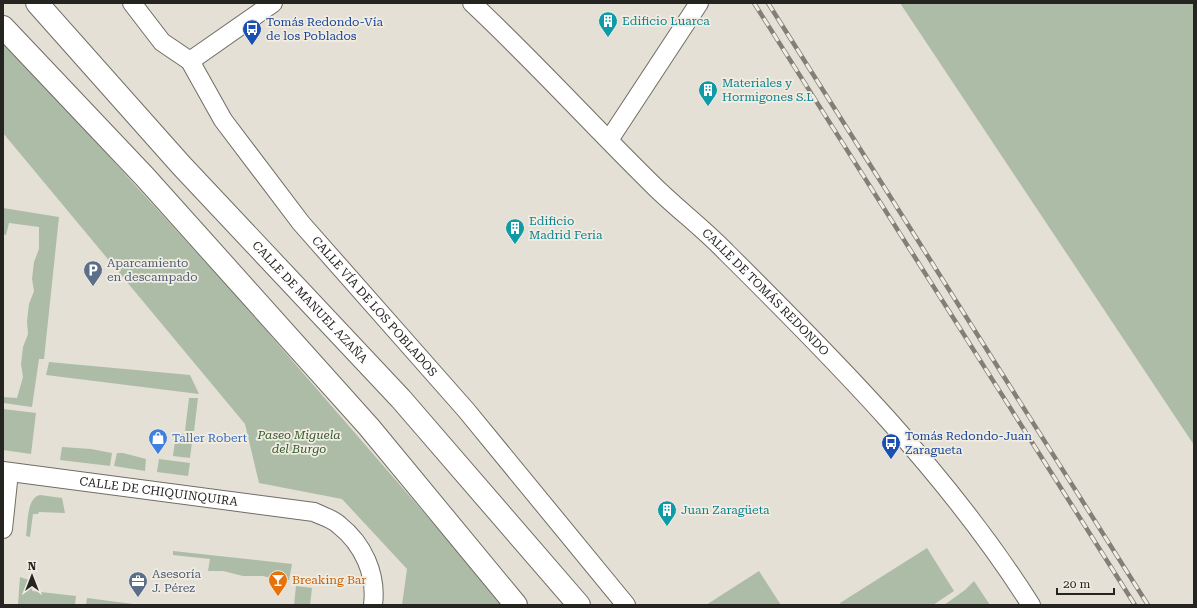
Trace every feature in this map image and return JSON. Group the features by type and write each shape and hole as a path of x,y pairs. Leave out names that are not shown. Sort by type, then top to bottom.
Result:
{"highway":[{"name":"CALLE DE MANUEL AZAÑA","path":"37,3 181,165 401,399 580,605"},
{"path":"3,27 145,177 363,421 516,605"}],"street":[{"name":"CALLE VÍA DE LOS POBLADOS","path":"132,3 162,42 190,61 223,120 301,223 466,410 626,605"},
{"path":"190,61 273,3"},
{"name":"CALLE DE TOMÁS REDONDO","path":"472,3 654,186 725,250 878,409 913,448 978,528 1008,569 1031,605"},
{"path":"609,140 698,3"},
{"path":"3,529 6,472"},
{"name":"CALLE DE CHIQUINQUIRA","path":"6,472 314,512 339,524 357,543 370,566 375,591 374,605"}],"green space":[{"path":"900,3 1194,3 1194,445"},
{"name":"Paseo Miguela del Burgo","path":"3,40 237,297 504,605 402,605 407,569 342,499 259,483 245,424 3,133"},
{"path":"3,208 59,217 44,359 39,359 32,407 3,403 3,397 17,398 23,377 21,364 23,347 28,334 27,321 29,304 34,291 32,279 34,262 39,249 39,227 9,223 6,235 3,234"},
{"path":"49,362 190,375 199,394 46,375"},
{"path":"189,398 198,398 194,431 185,431"},
{"path":"3,409 36,413 31,454 3,450"},
{"path":"176,433 193,435 190,458 173,456"},
{"path":"62,447 91,449 112,453 110,466 60,460"},
{"path":"117,453 123,453 146,459 145,471 114,466"},
{"path":"159,459 190,463 188,476 157,472"},
{"path":"40,495 62,498 65,513 39,512 38,514 33,514 30,537 26,536 30,506 35,497"},
{"path":"927,548 954,591 933,605 841,605 840,603"},
{"path":"173,551 292,564 289,580 282,581 263,576 243,576 223,571 208,571 210,559 173,555"},
{"path":"759,571 781,605 706,605"},
{"path":"20,577 32,581 32,591 76,596 75,605 18,605"},
{"path":"974,581 990,605 944,605 965,590"},
{"path":"296,586 312,588 310,605 294,605"},
{"path":"87,598 141,605 86,605"}],"railway":[{"path":"754,3 1135,605"},
{"path":"768,3 1148,605"}],"place":[{"name":"Edificio Luarca","path":"608,38"},
{"name":"Tomás Redondo-Vía de los Poblados","path":"252,46"},
{"name":"Materiales y Hormigones S.L","path":"708,107"},
{"name":"Edificio Madrid Feria","path":"515,245"},
{"name":"Aparcamiento en descampado","path":"93,287"},
{"name":"Taller Robert","path":"158,455"},
{"name":"Tomás Redondo-Juan Zaragueta","path":"891,460"},
{"name":"Juan Zaragüeta","path":"667,527"},
{"name":"Breaking Bar","path":"278,597"},
{"name":"Asesoría J. Pérez","path":"138,598"}]}
